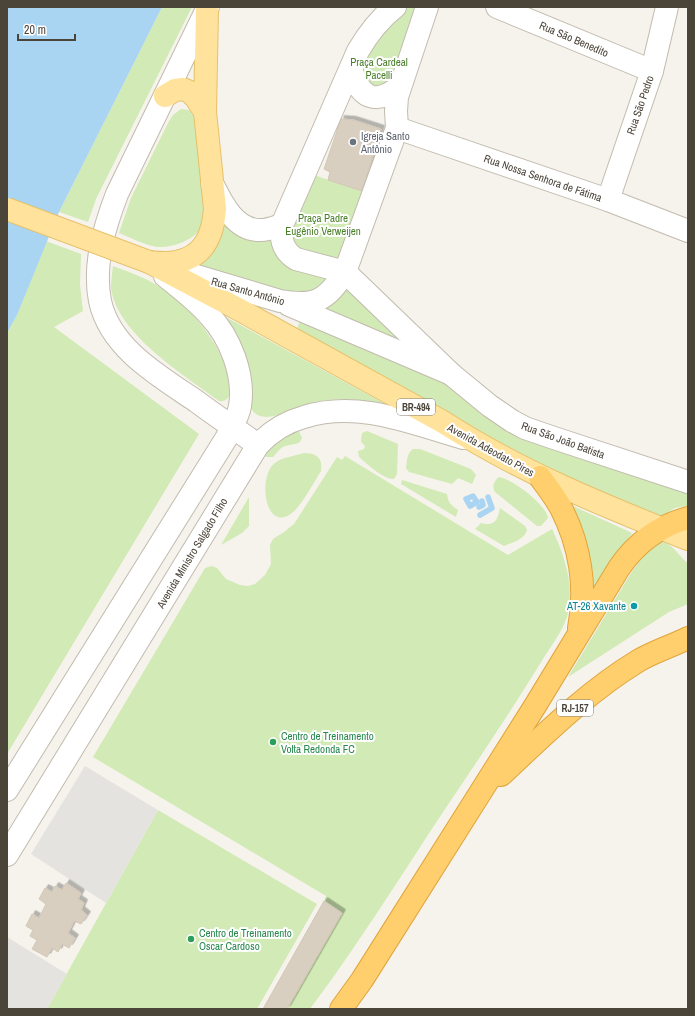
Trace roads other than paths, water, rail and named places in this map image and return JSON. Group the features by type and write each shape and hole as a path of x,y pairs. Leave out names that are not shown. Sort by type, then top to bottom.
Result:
{"highway":[{"path":"540,477 560,508 574,539 578,556 583,591 582,611 576,640"},
{"path":"476,798 576,640 619,568 630,553 639,544 662,529 688,518"},
{"name":"RJ-157","path":"341,1009 366,973 476,798 552,727 595,691 638,661 688,638"}],"main road":[{"path":"7,209 149,262 176,262 196,253 204,245 213,228 215,209 205,112 207,9"},
{"path":"165,96 175,90 182,89 190,92 205,112"},
{"name":"Avenida Adeodato Pires","path":"149,262 252,316 443,422 471,440 540,477 662,529"},
{"name":"BR-494","path":"662,529 688,539"}],"street":[{"path":"212,183 226,208 238,222 253,230 268,229 282,225 358,51 378,22 395,7"},
{"name":"Rua Santo Antônio","path":"149,262 280,301 304,304 318,301 332,290 345,272 397,128 397,97 427,7"},
{"name":"Rua São Benedito","path":"497,7 652,71"},
{"name":"Rua São Pedro","path":"608,200 652,71 667,7"},
{"path":"207,9 117,194 106,224 101,244 98,269 100,301 114,332 137,358 158,376 258,445"},
{"path":"351,68 358,86 363,92 371,96 378,98 386,96 400,86"},
{"name":"Rua Nossa Senhora de Fátima","path":"397,128 608,200 688,231"},
{"name":"Rua São João Batista","path":"282,225 282,241 284,248 290,255 306,262 345,272 452,374 478,397 500,413 525,428 688,482"},
{"path":"7,790 223,444 240,407 240,385 238,371 227,341 210,316 201,306 149,262"},
{"name":"Rua São João Batista","path":"280,301 452,374"},
{"name":"Avenida Ministro Salgado Filho","path":"7,855 258,445 267,435 278,427 313,414 335,410 353,410 385,415 471,440"}],"water":[{"path":"7,7 162,7 59,212 17,315 7,333"}],"waterway":[{"path":"473,496 477,502 470,506 466,499 473,496"},
{"path":"480,515 492,508 488,497"},
{"path":"479,507 483,505 482,501"}],"place":[{"name":"Igreja Santo Antônio","path":"353,142"},
{"name":"AT-26 Xavante","path":"634,606"},
{"name":"Centro de Treinamento Volta Redonda FC","path":"273,742"},
{"name":"Centro de Treinamento Oscar Cardoso","path":"191,939"}],"park label":[{"name":"Praça Cardeal Pacelli","path":"379,68"},
{"name":"Praça Padre Eugênio Verweijen","path":"323,224"}]}
